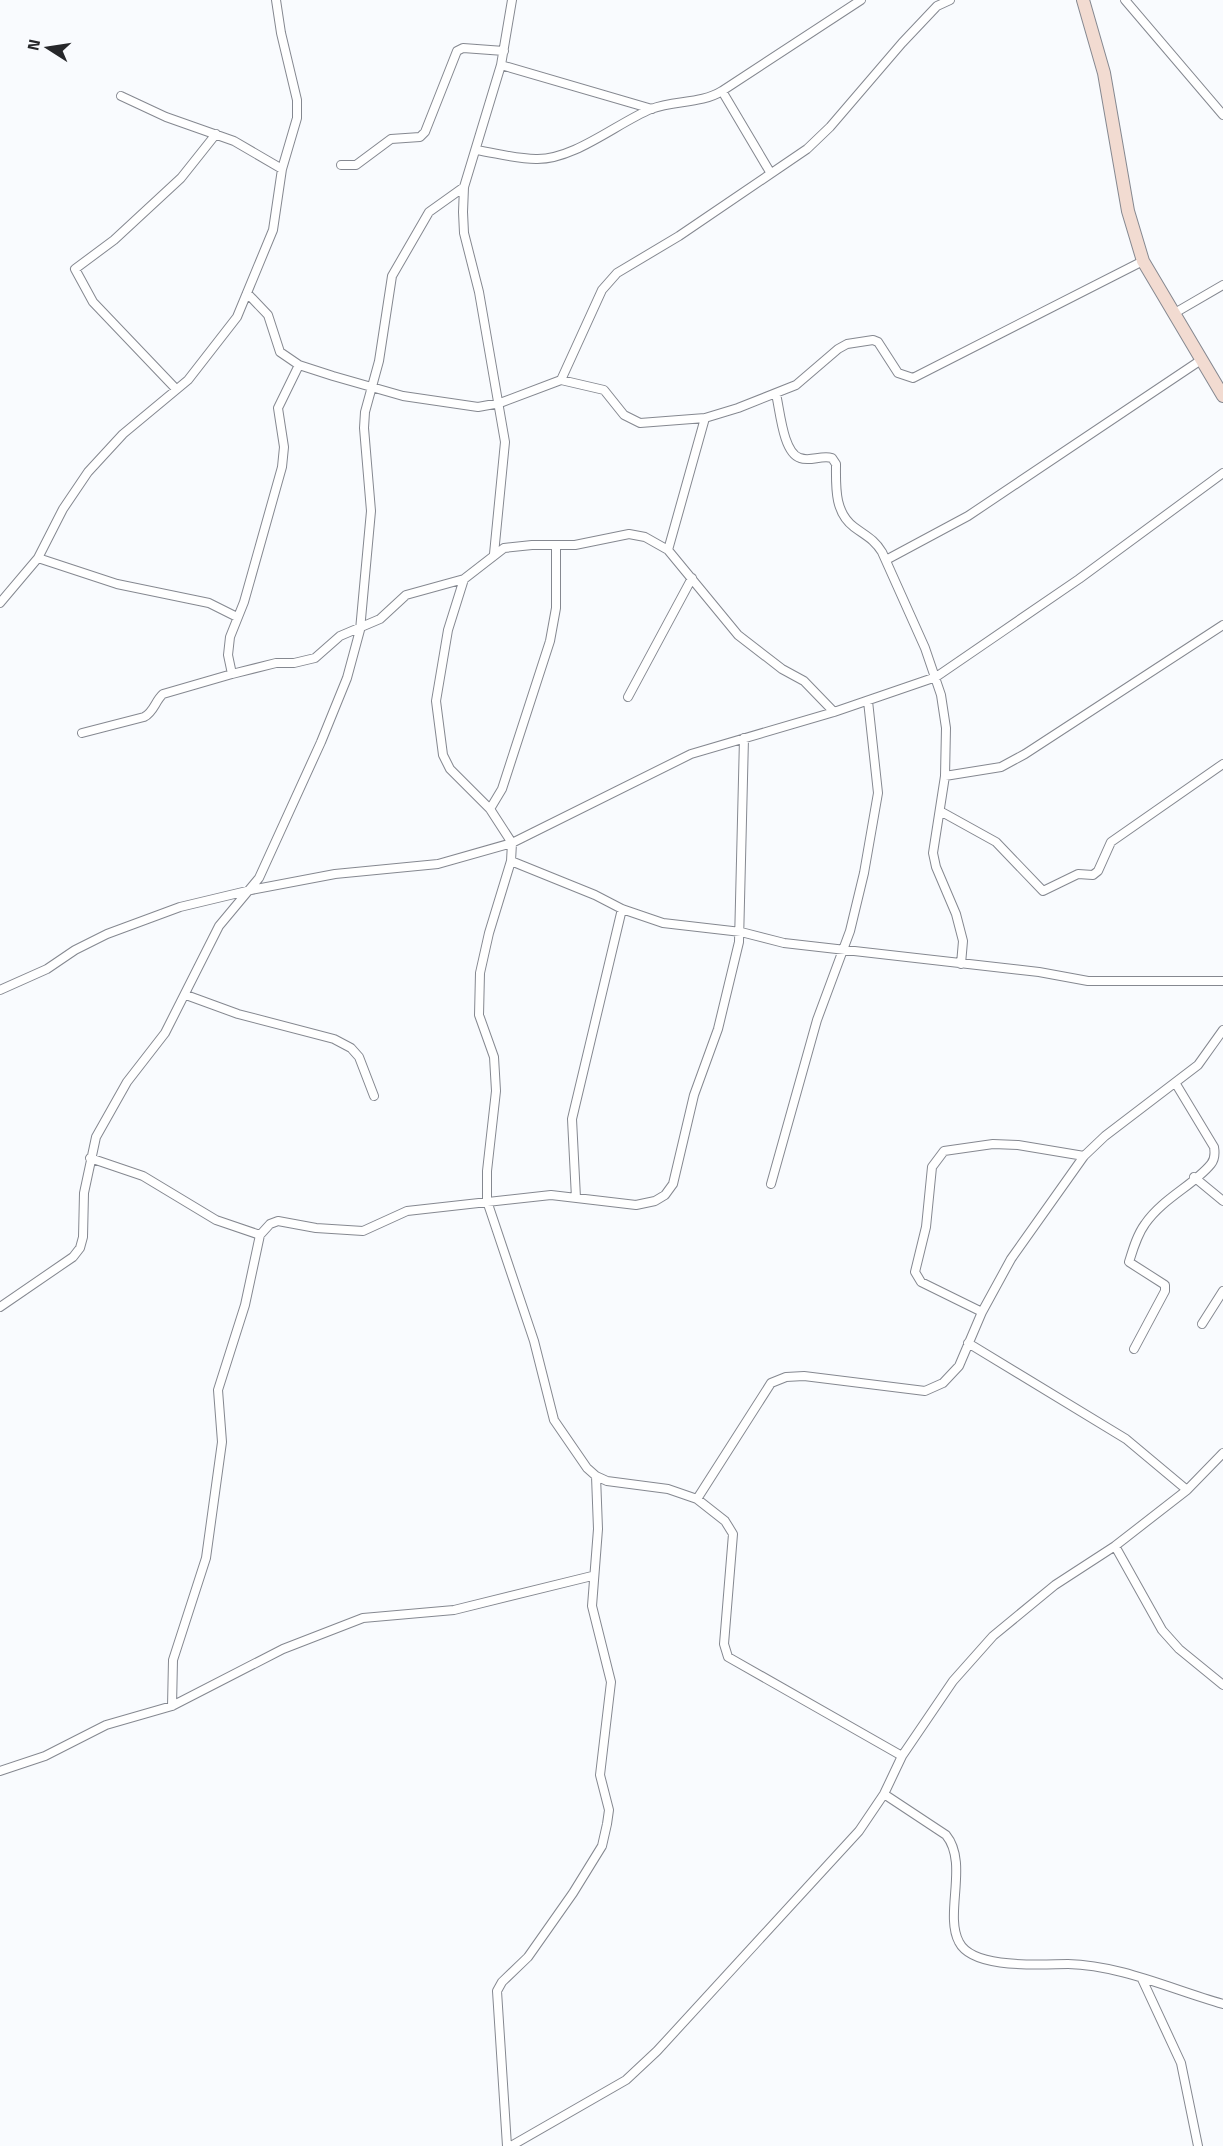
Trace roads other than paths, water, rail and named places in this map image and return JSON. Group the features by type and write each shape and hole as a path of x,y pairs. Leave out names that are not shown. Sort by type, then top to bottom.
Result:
{"street":[{"path":"0,603 38,558 63,509 88,472 123,434 176,389 210,353 237,316 273,230 282,169 297,118 297,100 281,33 276,0"},
{"path":"494,554 505,442 479,291 464,233 464,187 501,65 512,0"},
{"path":"476,150 527,159 550,157 571,150 652,109 711,98 861,0"},
{"path":"561,380 602,290 617,273 680,236 770,172 807,149 830,128 902,43 937,6 950,0"},
{"path":"1083,0 1104,73 1128,211 1143,261 1223,396"},
{"path":"1125,0 1223,115"},
{"path":"341,165 356,165 391,139 420,137 425,132 457,51 463,48 504,51"},
{"path":"501,65 652,109"},
{"path":"722,91 770,172"},
{"path":"121,96 166,117 216,134 282,169"},
{"path":"176,389 93,302 75,269 114,240 181,178 216,134"},
{"path":"0,1307 73,1257 80,1248 84,1193 96,1137 127,1082 165,1033 219,926 251,890 276,844 321,742 346,678 360,630 371,511 364,428 382,344 392,276 400,258 429,212 464,187"},
{"path":"247,293 267,315 280,352 299,365 371,388 457,405 478,406 500,403 561,380 604,390 632,421 640,423 705,418 776,394 803,380 837,349 866,340 878,342 898,373 913,378 1143,261"},
{"path":"1173,314 1223,285"},
{"path":"886,560 968,516 1201,360"},
{"path":"232,674 228,655 230,637 244,602 282,467 284,447 278,408 299,365"},
{"path":"776,394 787,446 792,455 801,459 832,458 836,464 839,509 848,522 875,541 886,560 936,677 946,728 945,776 933,853 936,867 956,914 963,941 961,964"},
{"path":"668,550 705,418"},
{"path":"0,990 47,969 75,950 107,933 180,907 251,890 335,874 438,864 512,843 691,754 834,712 936,677 1079,579 1223,473"},
{"path":"82,733 144,717 150,714 163,694 276,663 294,663 315,658 331,642 380,620 406,596 464,579 483,566 494,554 516,546 585,543 629,534 645,537 668,550 738,635 782,669 804,681 834,712"},
{"path":"490,809 502,789 550,641 556,608 556,546"},
{"path":"38,558 117,584 209,603 237,617"},
{"path":"628,697 692,578"},
{"path":"464,579 448,630 439,680 438,723 443,755 450,769 490,809 512,843 511,861 489,933 480,974 479,1015 494,1057 496,1091 487,1171 488,1201 534,1341 554,1420 587,1468 596,1476 607,1480 668,1488 697,1499 726,1521 733,1534 724,1644 728,1657 902,1756"},
{"path":"945,776 1001,767 1025,754 1223,625"},
{"path":"771,1184 814,1030 843,951 864,873 876,808 877,771 868,701"},
{"path":"172,1706 173,1660 206,1558 222,1442 218,1390 245,1305 260,1235 270,1224 278,1221 316,1228 363,1231 407,1212 551,1195 636,1205 655,1201 665,1195 673,1184 694,1095 718,1029 741,932 744,738"},
{"path":"940,811 996,842 1043,891 1078,874 1093,875 1098,871 1111,842 1223,764"},
{"path":"511,861 595,895 622,909 663,923 741,932 784,944 1039,972 1088,981 1223,981"},
{"path":"576,1198 572,1119 622,909"},
{"path":"186,995 238,1014 334,1039 351,1048 359,1057 374,1096"},
{"path":"697,1499 771,1383 786,1377 804,1376 925,1391 943,1383 959,1366 982,1312 1011,1259 1084,1156 1105,1136 1198,1065 1223,1030"},
{"path":"1134,1348 1165,1291 1165,1285 1129,1262 1137,1239 1145,1223 1164,1202 1210,1164 1215,1155 1214,1147 1176,1084"},
{"path":"982,1312 921,1281 915,1272 926,1227 932,1167 937,1158 944,1151 993,1144 1045,1148 1084,1156"},
{"path":"90,1158 142,1176 216,1220 260,1235"},
{"path":"1194,1177 1223,1201"},
{"path":"1202,1324 1223,1291"},
{"path":"968,1343 1126,1439 1187,1490"},
{"path":"511,2146 626,2080 657,2051 859,1831 884,1794 902,1756 953,1681 993,1636 1055,1585 1115,1546 1187,1490 1223,1454"},
{"path":"507,2146 497,1991 502,1982 528,1957 573,1893 602,1846 609,1810 600,1775 611,1682 605,1651 593,1614 592,1576 598,1529 596,1476"},
{"path":"1115,1546 1162,1630 1179,1649 1223,1685"},
{"path":"0,1771 45,1756 106,1725 172,1706 283,1649 363,1618 454,1610 592,1576"},
{"path":"884,1794 946,1835 952,1843 955,1857 956,1926 959,1942 964,1948 983,1959 1023,1966 1070,1964 1129,1974 1223,2004"},
{"path":"1142,1979 1181,2063 1198,2146"}]}
